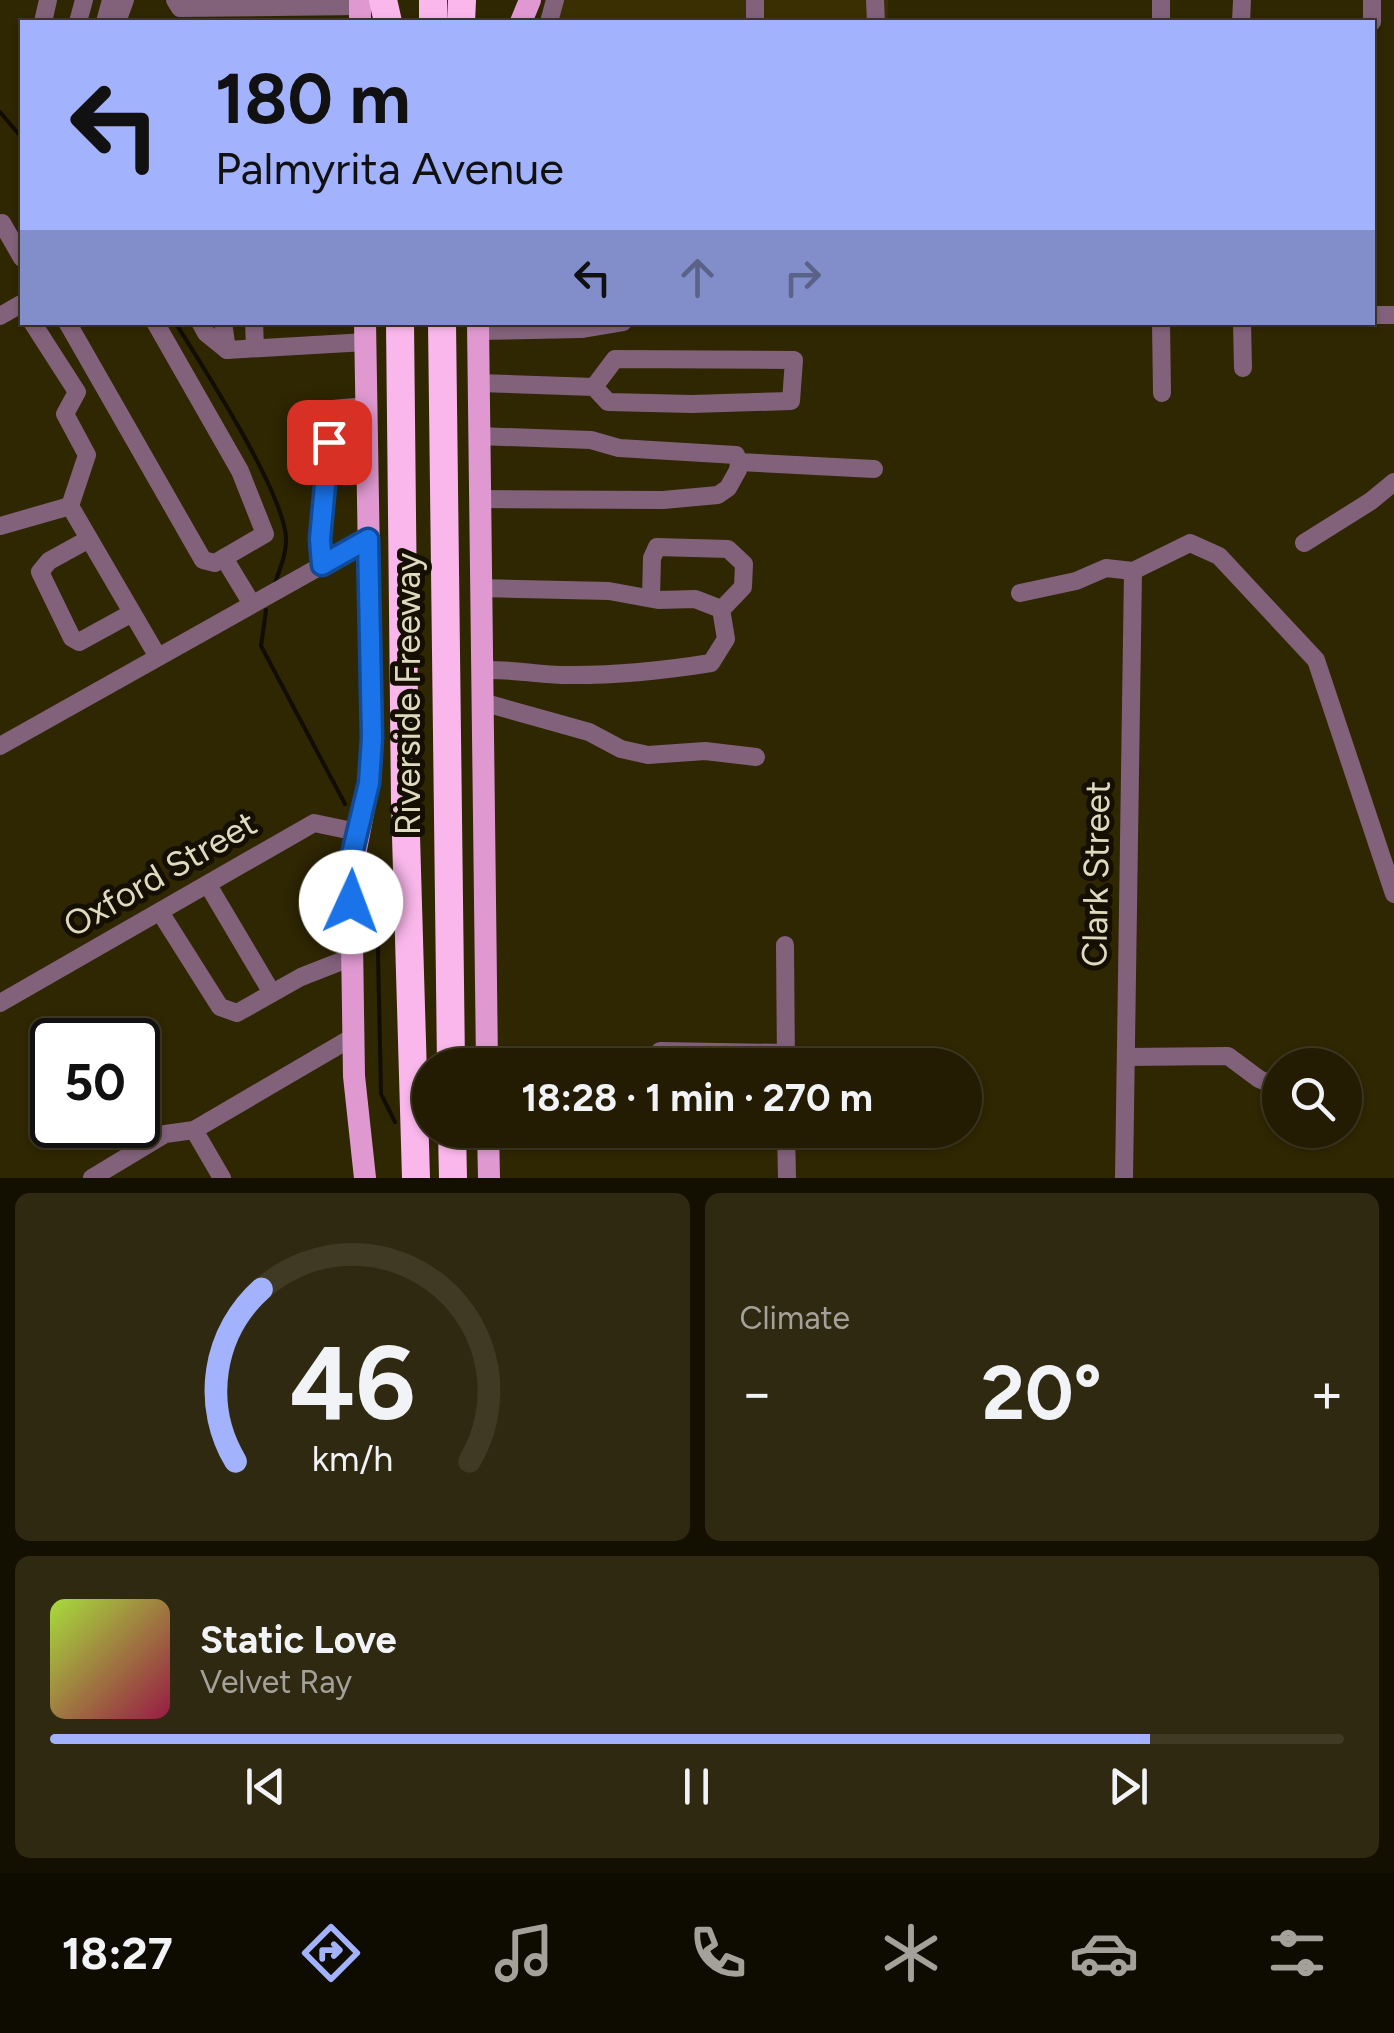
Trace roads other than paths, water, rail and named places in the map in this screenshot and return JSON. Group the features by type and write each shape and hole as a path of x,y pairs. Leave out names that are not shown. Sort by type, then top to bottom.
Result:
{"highway":[{"name":"Riverside Freeway","path":"400,325 405,802 416,1178"},
{"name":"Riverside Freeway","path":"442,325 451,1048"},
{"path":"444,409 456,382 470,325"},
{"path":"452,1148 453,1178"}],"main road":[{"path":"470,325 478,383 487,1048"},
{"path":"365,1178 354,1076 351,874 369,783 372,738 366,332"},
{"path":"488,1148 489,1178"}],"street":[{"path":"174,0 180,8 366,7"},
{"path":"2,224 20,255"},
{"path":"34,325 78,392 64,414 86,455 70,506 158,657"},
{"path":"69,325 203,560 214,563 265,534 240,471 157,325"},
{"path":"202,325 227,350 366,332"},
{"path":"223,325 227,350"},
{"path":"254,325 255,347"},
{"path":"470,325 581,326"},
{"path":"1162,325 1162,392"},
{"path":"1242,325 1243,368"},
{"path":"478,383 594,386 608,402 791,401 794,360 615,360 594,386"},
{"path":"322,565 320,539 330,414 332,409 341,407 367,406"},
{"path":"478,436 591,440 620,448 736,456 739,462 728,488 718,495 663,500 479,499"},
{"path":"739,462 874,469"},
{"path":"1304,543 1394,482"},
{"path":"0,526 70,506"},
{"path":"0,746 368,539"},
{"path":"89,540 49,561 40,572 72,638 78,642 132,613"},
{"path":"1020,593 1076,581 1106,568 1134,571 1190,543 1219,556 1316,660 1394,894"},
{"path":"652,598 652,558 657,547 728,549 744,564 743,586 721,610"},
{"path":"224,558 252,604"},
{"name":"Clark Street","path":"1124,1178 1134,571"},
{"path":"480,588 609,592 694,600 721,610"},
{"path":"482,670 515,668 534,674 560,675 654,673 711,663 726,640 721,610"},
{"path":"482,702 589,732 622,749 648,755 706,751 756,757"},
{"name":"Oxford Street","path":"0,1003 314,824 357,832"},
{"path":"208,884 272,993"},
{"path":"160,912 220,1007 237,1013 330,963 352,957"},
{"path":"785,945 786,1048"},
{"path":"92,1178 165,1134 194,1130 353,1037"},
{"path":"1126,1058 1228,1056 1262,1080"},
{"path":"194,1130 222,1178"},
{"path":"786,1148 786,1178"}],"waterway":[{"path":"0,112 20,136"},
{"path":"177,325 240,428 271,489 286,537 275,583"},
{"path":"266,610 261,646 345,804"},
{"path":"376,858 381,1094 395,1122"}]}
